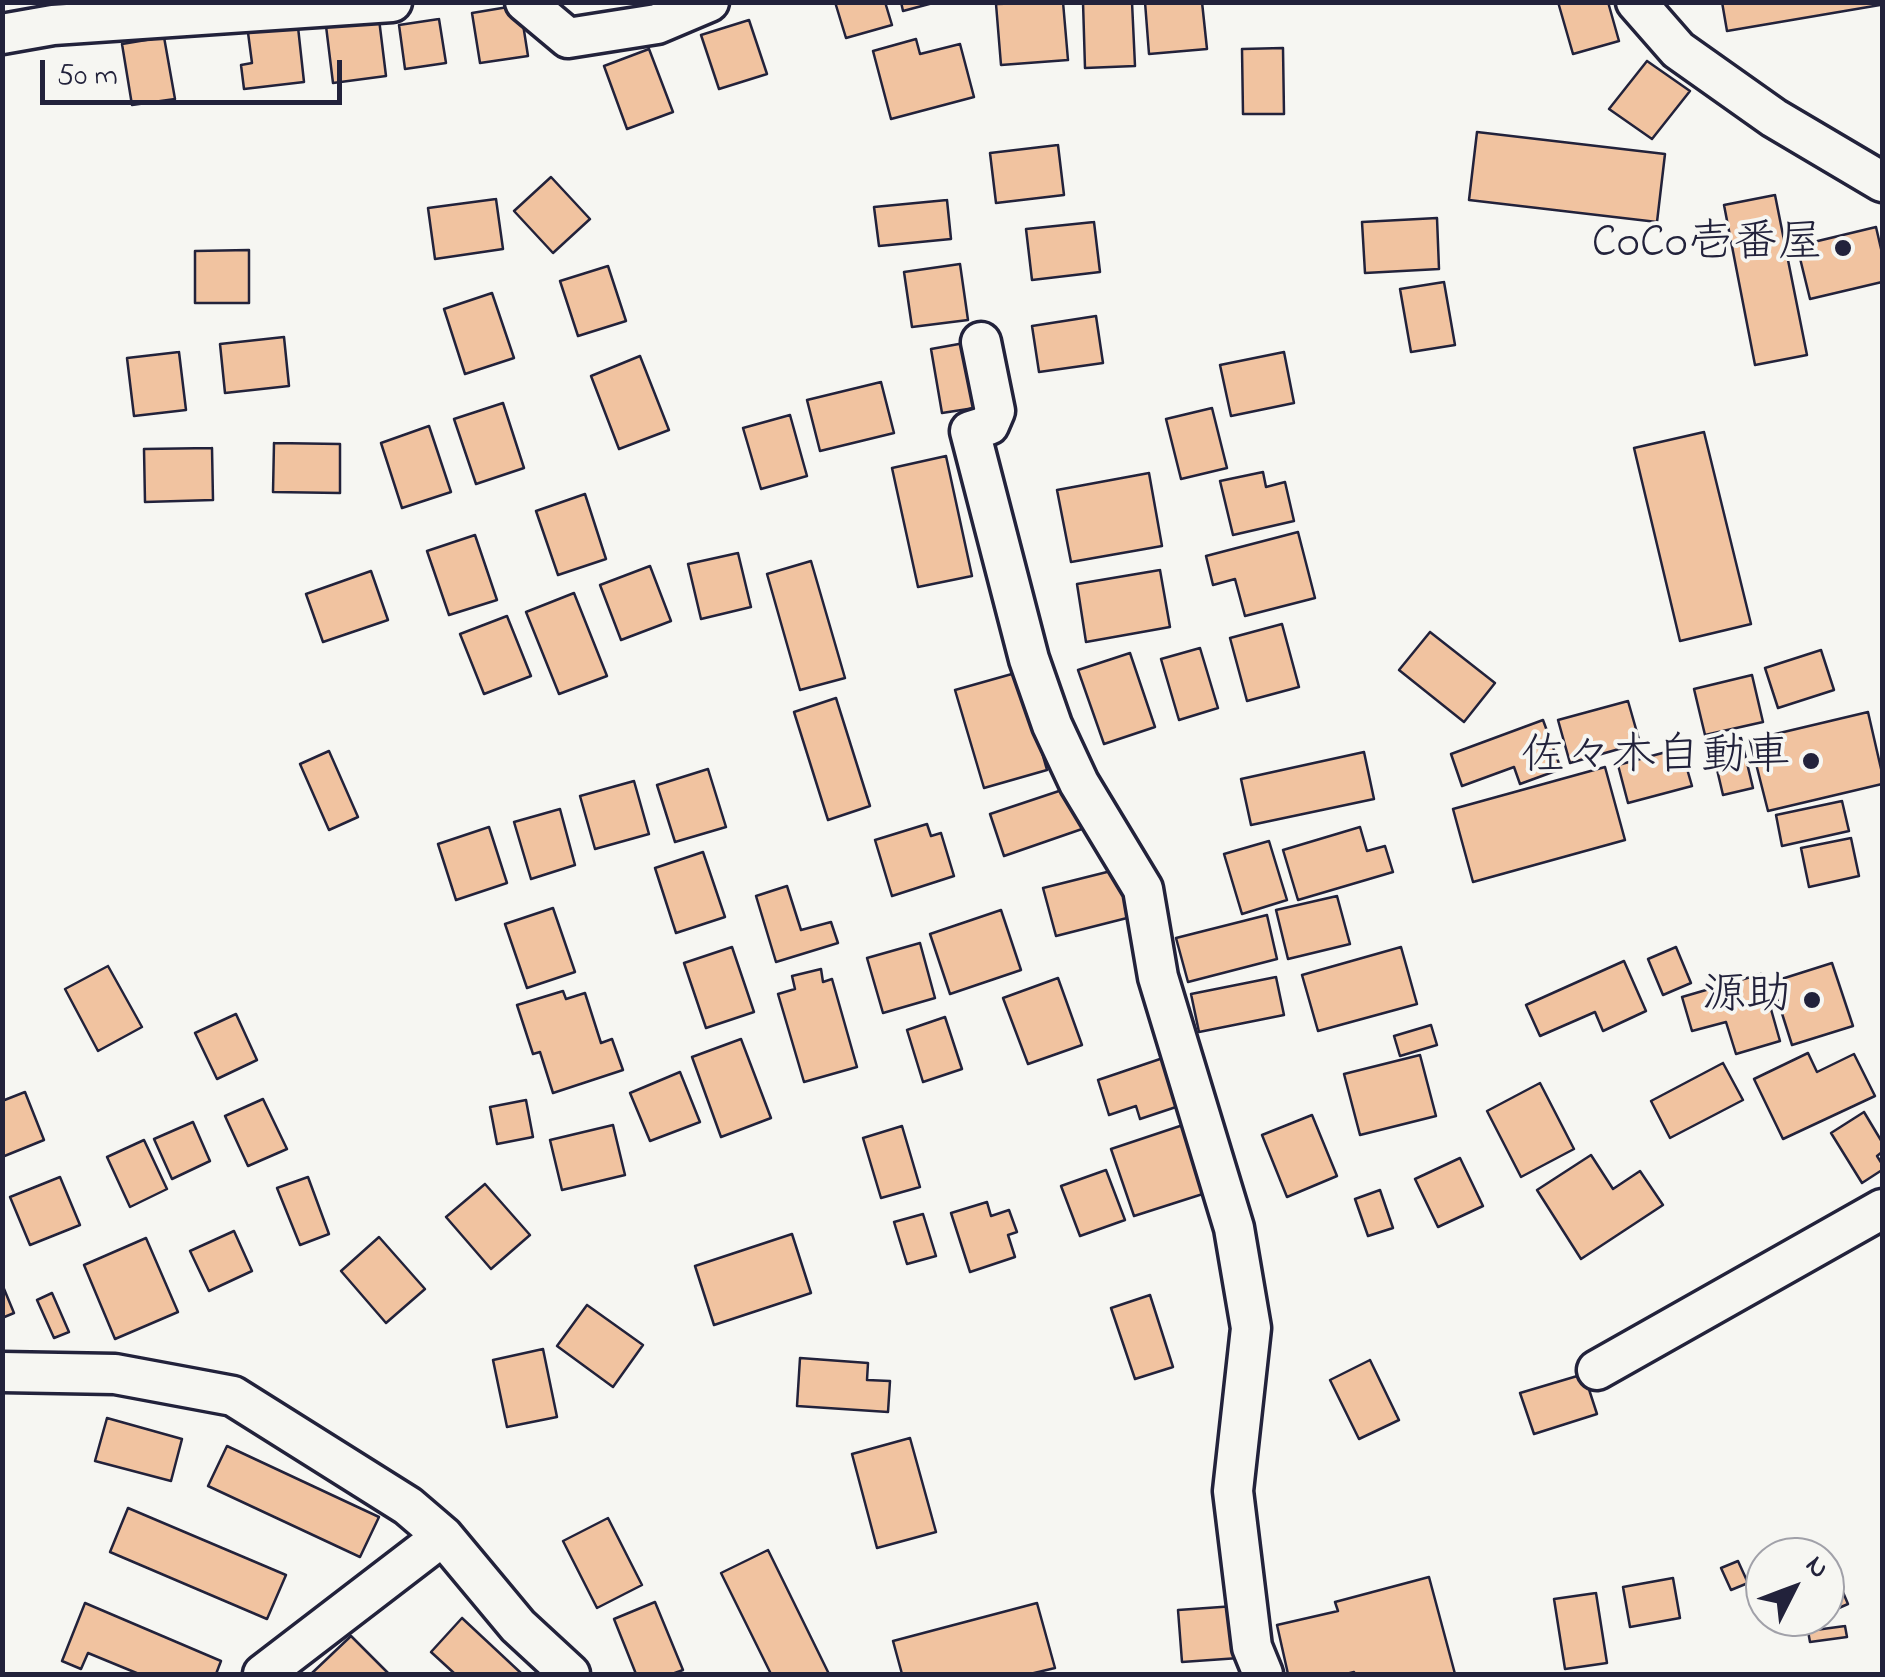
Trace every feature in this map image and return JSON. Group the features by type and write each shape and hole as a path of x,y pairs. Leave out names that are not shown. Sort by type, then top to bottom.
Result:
{"street":[{"path":"2,34 53,25 392,2"},
{"path":"524,2 568,38 657,24 709,2"},
{"path":"1636,2 1678,50 1774,118 1882,182"},
{"path":"981,342 994,410 989,425 970,431 1029,659 1052,725 1079,783 1143,890 1158,977 1234,1228 1252,1328 1233,1491 1252,1647 1263,1674"},
{"path":"1598,1370 1882,1209"},
{"path":"2,1372 115,1374 233,1396 408,1506 444,1536 518,1626 570,1674"},
{"path":"263,1674 444,1536"}],"building":[{"path":"835,2 885,2 892,25 846,38"},
{"path":"901,2 933,2 933,3 903,11"},
{"path":"1063,2 1068,60 1001,65 996,4"},
{"path":"1083,2 1132,2 1135,66 1085,68"},
{"path":"1145,2 1202,2 1207,49 1149,54"},
{"path":"1558,2 1608,2 1619,41 1573,54"},
{"path":"1722,2 1880,2 1880,5 1727,31"},
{"path":"520,5 528,56 480,63 472,13"},
{"path":"379,19 386,76 333,83 326,26"},
{"path":"439,19 446,63 405,69 399,25"},
{"path":"749,20 767,74 719,89 701,35"},
{"path":"247,25 298,27 304,82 244,89 241,65 252,63"},
{"path":"164,37 175,99 132,105 122,44"},
{"path":"916,39 920,54 960,44 974,97 891,119 873,51"},
{"path":"1283,48 1284,114 1243,114 1242,49"},
{"path":"649,49 673,112 627,129 604,66"},
{"path":"1647,61 1690,91 1652,139 1609,109"},
{"path":"1477,132 1665,154 1657,222 1469,200"},
{"path":"1058,145 1064,195 996,203 990,153"},
{"path":"551,177 590,219 553,253 514,211"},
{"path":"1775,195 1807,355 1755,365 1724,205"},
{"path":"496,199 503,249 435,259 428,208"},
{"path":"947,200 951,239 879,246 874,207"},
{"path":"1437,218 1439,269 1365,273 1362,222"},
{"path":"1094,222 1100,272 1032,280 1026,229"},
{"path":"1876,227 1882,253 1882,282 1810,299 1797,246"},
{"path":"249,250 249,303 195,303 195,251"},
{"path":"960,264 968,320 912,327 904,272"},
{"path":"608,266 626,321 578,336 560,281"},
{"path":"1444,282 1455,345 1411,352 1400,289"},
{"path":"492,293 514,358 465,374 444,309"},
{"path":"1096,316 1103,363 1039,372 1032,326"},
{"path":"284,337 289,386 225,393 220,344"},
{"path":"970,342 981,407 942,413 931,349"},
{"path":"179,352 186,410 134,416 127,358"},
{"path":"1284,352 1294,403 1231,416 1220,365"},
{"path":"640,356 669,430 619,449 591,376"},
{"path":"881,382 894,433 820,451 807,400"},
{"path":"503,403 524,468 476,484 454,419"},
{"path":"1212,408 1227,468 1181,479 1166,419"},
{"path":"790,415 807,476 761,489 743,428"},
{"path":"429,426 451,492 402,508 381,443"},
{"path":"1704,432 1751,624 1680,641 1634,448"},
{"path":"274,443 340,444 340,493 273,492"},
{"path":"212,448 213,500 145,502 144,449"},
{"path":"946,456 972,576 918,587 892,468"},
{"path":"1263,472 1266,487 1285,482 1294,521 1233,535 1220,481"},
{"path":"1149,473 1162,546 1071,562 1057,490"},
{"path":"585,494 606,559 558,575 536,511"},
{"path":"1298,532 1315,598 1245,616 1235,579 1213,585 1206,556"},
{"path":"475,535 497,600 449,615 427,551"},
{"path":"738,553 751,607 701,619 688,564"},
{"path":"811,561 845,678 800,690 767,574"},
{"path":"650,566 671,621 621,640 600,585"},
{"path":"1160,570 1170,627 1086,642 1077,584"},
{"path":"371,571 388,620 323,642 306,594"},
{"path":"574,593 607,676 559,694 526,612"},
{"path":"507,616 531,676 484,694 460,634"},
{"path":"1282,624 1299,687 1247,701 1230,638"},
{"path":"1430,632 1495,683 1464,722 1399,670"},
{"path":"1200,648 1218,708 1179,720 1161,659"},
{"path":"1821,650 1834,690 1778,708 1765,668"},
{"path":"1130,653 1155,727 1104,744 1078,670"},
{"path":"1019,672 1047,770 984,788 955,690"},
{"path":"1752,675 1763,722 1705,735 1694,689"},
{"path":"836,698 870,806 828,820 794,712"},
{"path":"1628,701 1640,743 1570,763 1558,720"},
{"path":"1868,712 1882,784 1768,811 1750,740"},
{"path":"1543,720 1561,769 1520,784 1514,767 1462,786 1451,754"},
{"path":"1741,738 1753,788 1723,795 1711,744"},
{"path":"1681,748 1692,786 1628,803 1618,765"},
{"path":"329,751 358,817 329,830 300,764"},
{"path":"1364,752 1374,799 1251,825 1241,779"},
{"path":"1605,767 1625,840 1473,882 1453,809"},
{"path":"708,769 726,827 675,842 657,785"},
{"path":"634,781 649,834 595,849 580,796"},
{"path":"1068,788 1082,829 1004,856 990,814"},
{"path":"1842,801 1849,831 1782,846 1776,815"},
{"path":"560,809 575,865 531,879 514,822"},
{"path":"927,824 931,836 941,833 954,876 892,896 875,840"},
{"path":"489,827 507,883 456,900 438,844"},
{"path":"1360,827 1367,851 1385,846 1393,872 1298,900 1283,850"},
{"path":"1851,838 1859,876 1809,887 1801,848"},
{"path":"1269,841 1287,900 1242,914 1224,854"},
{"path":"703,852 725,917 676,933 655,868"},
{"path":"1119,869 1131,917 1056,936 1043,888"},
{"path":"787,886 801,930 831,922 838,943 776,962 756,896"},
{"path":"1337,896 1350,944 1288,959 1276,910"},
{"path":"553,908 575,972 527,988 505,924"},
{"path":"1001,910 1021,970 950,994 930,934"},
{"path":"1267,915 1277,959 1188,982 1176,938"},
{"path":"920,943 935,998 883,1013 867,958"},
{"path":"732,947 754,1012 706,1028 684,963"},
{"path":"1401,947 1417,1004 1318,1031 1302,975"},
{"path":"1676,947 1691,983 1663,995 1648,959"},
{"path":"1624,961 1646,1011 1603,1031 1595,1012 1540,1036 1526,1005"},
{"path":"1832,963 1853,1026 1792,1045 1772,982"},
{"path":"108,966 142,1027 98,1051 65,989"},
{"path":"821,969 823,982 832,979 857,1067 804,1082 778,994 795,989 792,976"},
{"path":"1761,974 1780,1041 1736,1054 1726,1022 1692,1031 1682,997"},
{"path":"1276,977 1284,1015 1199,1032 1191,994"},
{"path":"1058,978 1082,1045 1028,1064 1003,998"},
{"path":"563,991 566,999 585,993 601,1043 612,1039 623,1070 553,1093 540,1052 533,1054 517,1005"},
{"path":"236,1014 257,1060 217,1079 195,1033"},
{"path":"945,1017 962,1069 923,1082 907,1030"},
{"path":"1431,1025 1437,1045 1400,1056 1394,1036"},
{"path":"741,1039 771,1118 721,1137 692,1057"},
{"path":"1808,1053 1817,1072 1854,1054 1875,1096 1783,1139 1754,1079"},
{"path":"1420,1055 1436,1116 1360,1135 1344,1074"},
{"path":"1163,1058 1179,1106 1140,1119 1136,1106 1109,1115 1098,1080"},
{"path":"1723,1063 1743,1100 1670,1138 1651,1101"},
{"path":"680,1072 700,1122 650,1141 630,1093"},
{"path":"1540,1083 1574,1149 1521,1177 1487,1111"},
{"path":"25,1092 44,1140 2,1157 2,1101"},
{"path":"263,1099 287,1149 248,1166 225,1116"},
{"path":"526,1100 533,1137 497,1144 490,1107"},
{"path":"1864,1112 1882,1142 1882,1152 1877,1156 1882,1170 1862,1183 1831,1133"},
{"path":"1312,1115 1337,1176 1287,1197 1262,1135"},
{"path":"193,1122 210,1161 172,1179 154,1139"},
{"path":"1186,1124 1209,1192 1134,1216 1111,1149"},
{"path":"613,1125 625,1175 562,1190 550,1140"},
{"path":"902,1126 920,1187 881,1198 863,1138"},
{"path":"144,1140 167,1189 130,1207 107,1157"},
{"path":"1591,1155 1613,1189 1640,1171 1663,1205 1581,1259 1537,1190"},
{"path":"1460,1158 1483,1206 1438,1227 1415,1179"},
{"path":"1106,1170 1125,1220 1080,1236 1061,1186"},
{"path":"60,1177 80,1225 30,1245 10,1197"},
{"path":"308,1177 329,1234 300,1245 277,1188"},
{"path":"485,1184 530,1235 491,1269 446,1217"},
{"path":"1380,1190 1393,1228 1368,1236 1355,1199"},
{"path":"987,1202 991,1216 1009,1210 1017,1232 1008,1235 1015,1257 970,1272 951,1213"},
{"path":"923,1214 936,1256 907,1264 894,1222"},
{"path":"234,1231 252,1271 209,1291 190,1251"},
{"path":"792,1234 811,1293 714,1325 695,1266"},
{"path":"379,1237 425,1289 386,1323 341,1271"},
{"path":"146,1238 178,1312 115,1339 84,1265"},
{"path":"2,1284 14,1313 2,1318"},
{"path":"52,1293 69,1332 54,1338 37,1300"},
{"path":"1150,1295 1173,1367 1135,1379 1111,1308"},
{"path":"587,1305 643,1345 613,1387 557,1346"},
{"path":"543,1349 557,1417 507,1427 493,1360"},
{"path":"800,1358 868,1363 867,1380 890,1381 888,1412 797,1406"},
{"path":"1370,1360 1399,1420 1359,1439 1330,1380"},
{"path":"1584,1374 1597,1414 1534,1434 1520,1393"},
{"path":"107,1418 182,1439 171,1481 95,1461"},
{"path":"910,1438 936,1532 877,1548 852,1454"},
{"path":"227,1446 379,1517 360,1557 208,1486"},
{"path":"128,1508 286,1575 267,1619 110,1552"},
{"path":"608,1518 642,1585 597,1608 563,1541"},
{"path":"768,1550 829,1674 771,1674 721,1573"},
{"path":"1738,1561 1745,1584 1731,1590 1721,1568"},
{"path":"1429,1577 1455,1674 1288,1674 1277,1625 1338,1611 1335,1602"},
{"path":"1673,1578 1680,1618 1630,1627 1623,1587"},
{"path":"1596,1593 1607,1663 1565,1669 1554,1599"},
{"path":"655,1602 683,1670 672,1674 636,1674 614,1619"},
{"path":"85,1603 221,1661 216,1674 139,1674 88,1653 81,1669 62,1661"},
{"path":"1037,1603 1055,1668 1030,1674 902,1674 893,1641"},
{"path":"1235,1606 1239,1658 1182,1662 1178,1610"},
{"path":"462,1618 522,1674 455,1674 431,1652"},
{"path":"1845,1626 1847,1637 1810,1642 1809,1637 1845,1637"},
{"path":"351,1636 389,1674 311,1674"}],"place":[{"name":"CoCo壱番屋","path":"1843,248"},
{"name":"佐々木自動車","path":"1811,761"},
{"name":"源助","path":"1812,1000"}]}
